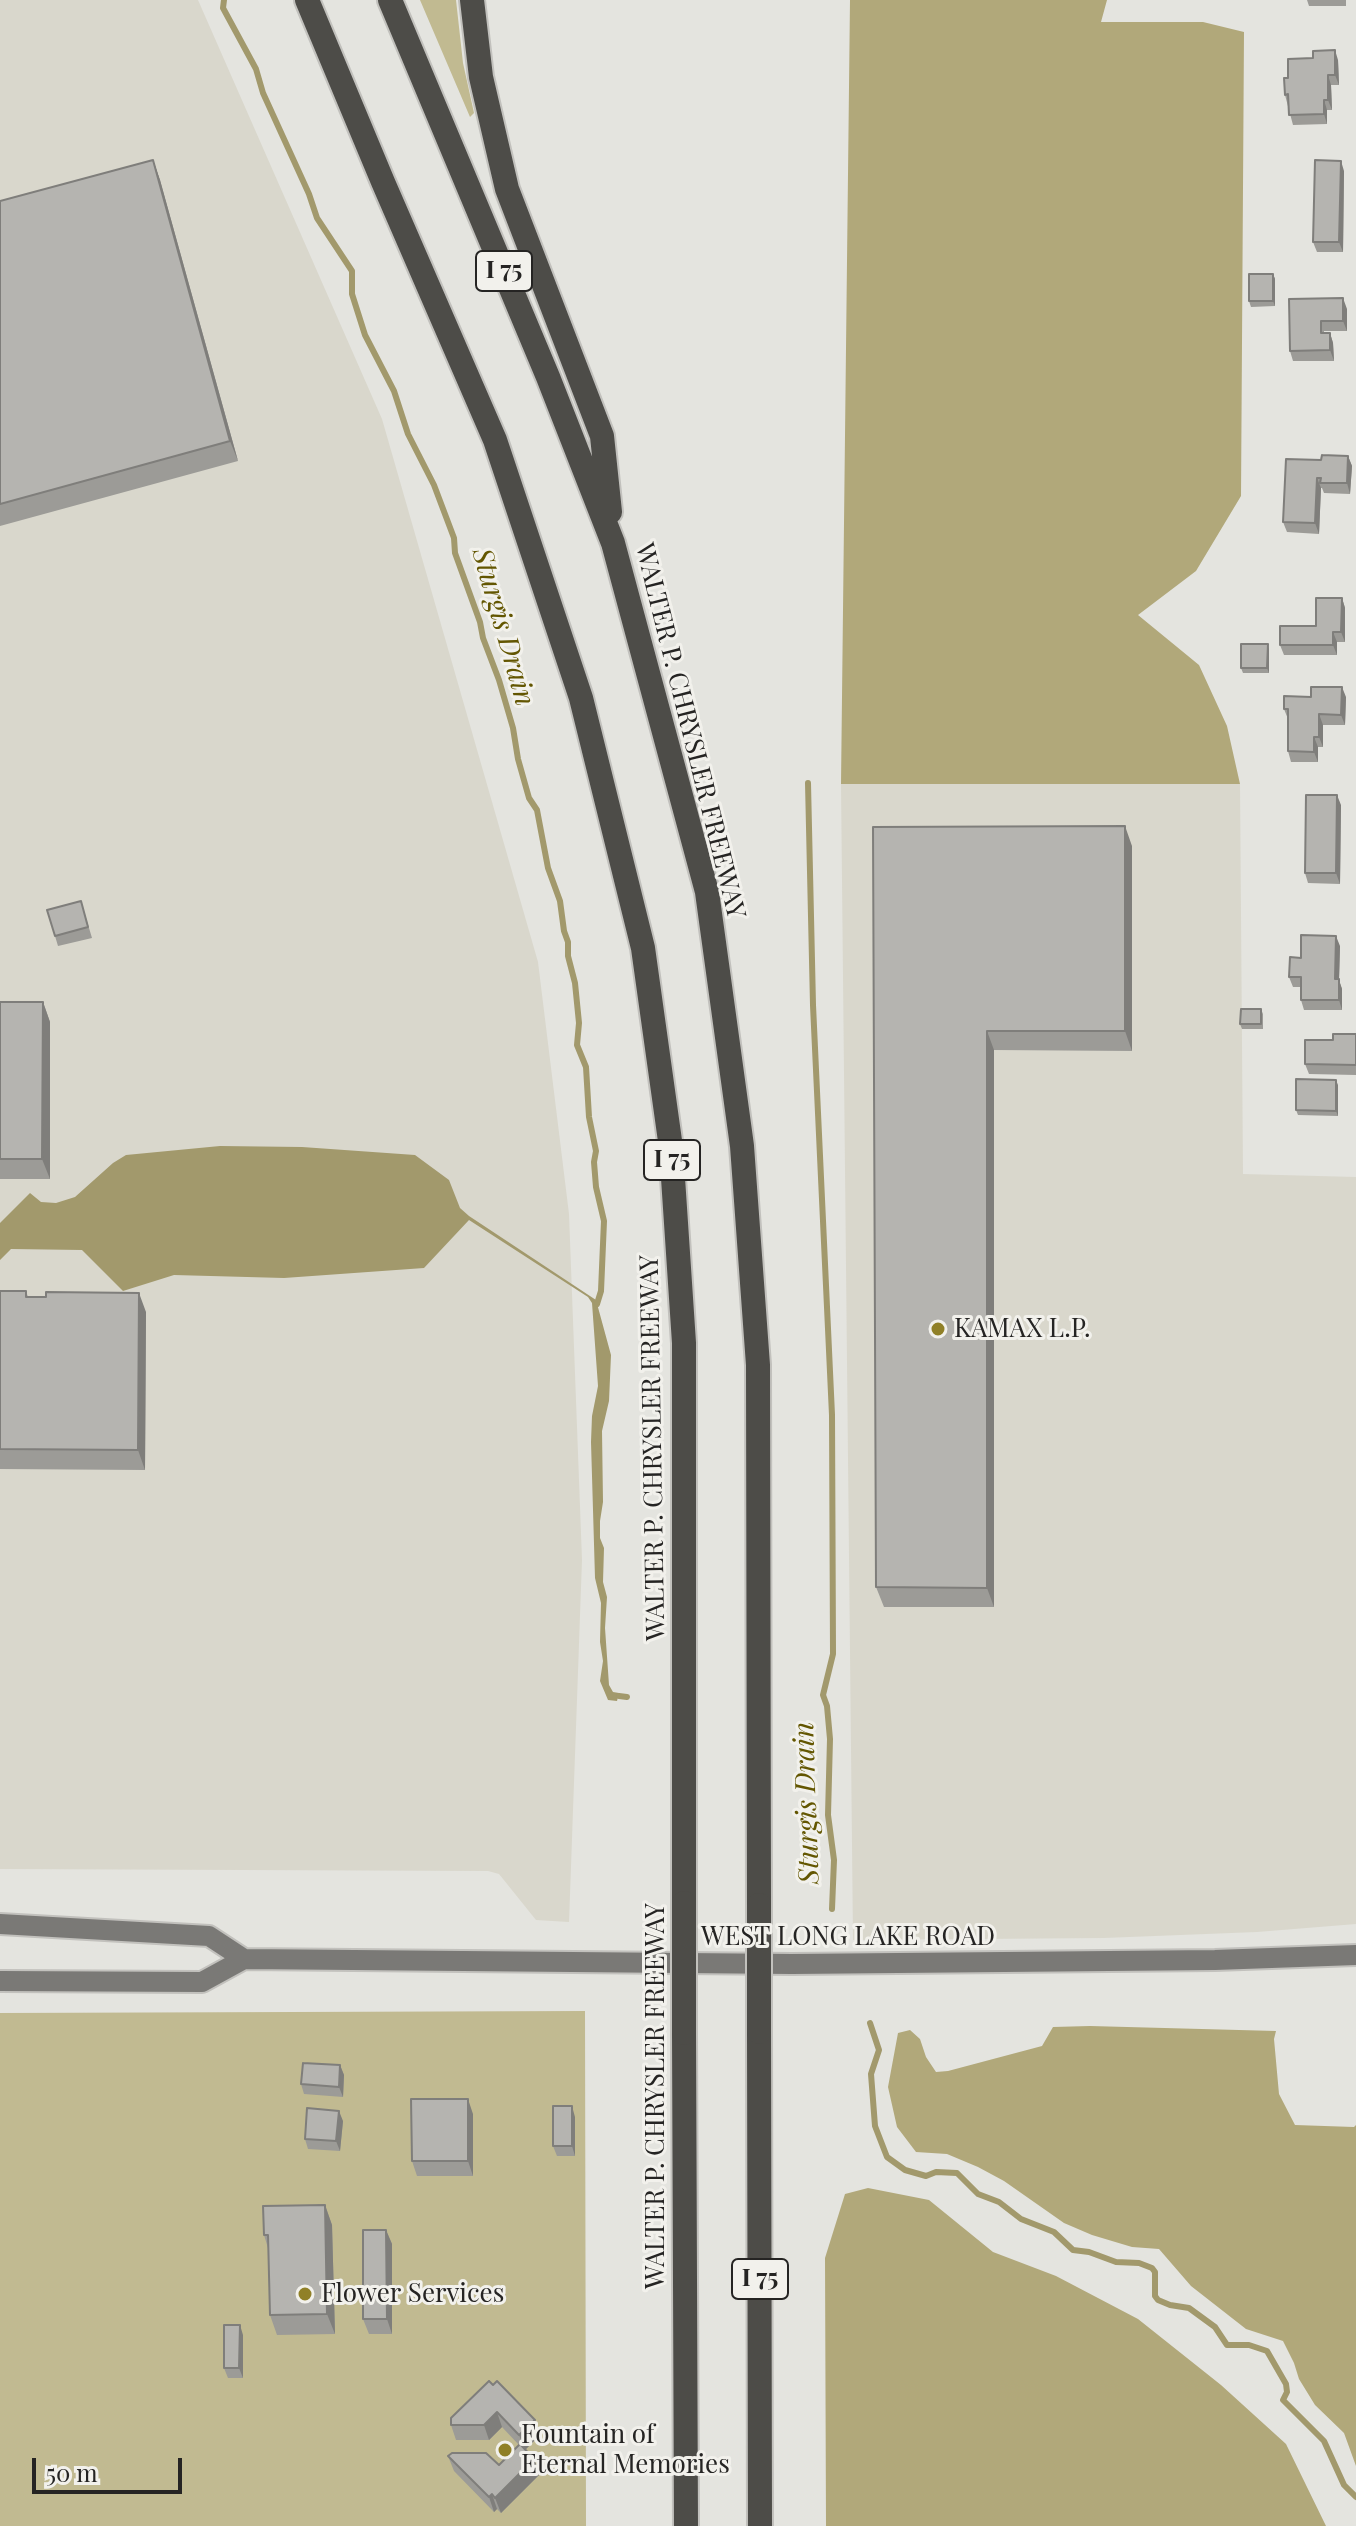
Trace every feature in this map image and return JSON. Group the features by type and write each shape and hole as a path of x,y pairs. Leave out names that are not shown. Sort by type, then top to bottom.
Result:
{"highway":[{"path":"288,0 383,182"},
{"name":"WALTER P. CHRYSLER FREEWAY","path":"307,0 495,440 581,698 643,948 671,1148 684,1343 686,2526"},
{"name":"WALTER P. CHRYSLER FREEWAY","path":"390,0 548,377 613,543 707,892 742,1146 758,1365 760,2526"},
{"path":"472,0 481,77 507,189 602,436 613,543"}],"main road":[{"path":"0,1924 209,1936 244,1959"},
{"name":"WEST LONG LAKE ROAD","path":"0,1981 202,1982 244,1959 823,1964 1215,1960 1356,1955"}],"shaded area":[{"path":"0,0 198,0 382,419 538,962 569,1214 582,1560 569,1922 536,1920 499,1874 488,1871 0,1869"},
{"path":"420,0 456,0 463,63 474,113 470,117"},
{"path":"850,0 1107,0 1101,22 1203,22 1244,32 1241,496 1196,571 1138,615 1199,665 1227,726 1240,784 841,784"},
{"path":"841,784 1240,784 1243,1174 1356,1177 1356,1924 1257,1932 1104,1938 853,1940"},
{"path":"220,1146 302,1147 415,1155 449,1180 460,1208 469,1216 596,1300 611,1355 609,1401 602,1431 600,1538 604,1548 603,1582 607,1597 605,1628 609,1685 613,1692 619,1693 617,1701 608,1700 600,1681 603,1661 601,1603 595,1578 591,1442 598,1386 592,1303 588,1297 469,1220 424,1268 284,1278 174,1275 123,1291 82,1250 11,1249 0,1260 0,1223 30,1193 41,1202 56,1203 75,1197 126,1155"},
{"path":"585,2011 586,2526 0,2526 0,2013"},
{"path":"1053,2027 1276,2031 1279,2094 1295,2125 1356,2125 1356,2466 1344,2433 1315,2405 1299,2379 1283,2341 1246,2329 1191,2286 1159,2249 1132,2247 1064,2223 1004,2181 978,2167 947,2154 916,2152 897,2127 888,2087 898,2033 910,2030 920,2039 926,2057 936,2072 1042,2046"},
{"path":"868,2188 929,2200 993,2252 1056,2276 1138,2319 1221,2385 1286,2444 1326,2526 826,2526 825,2258 845,2194"}],"building":[{"path":"1335,50 1335,75 1328,75 1328,100 1324,100 1324,114 1289,115 1284,78 1288,78 1288,59 1313,58 1313,51"},
{"path":"153,160 230,441 0,504 0,201"},
{"path":"1315,160 1341,161 1339,242 1313,242"},
{"path":"1249,274 1273,274 1273,301 1249,301"},
{"path":"1343,298 1343,321 1321,321 1321,333 1330,333 1330,350 1290,351 1289,299"},
{"path":"1322,455 1348,456 1347,483 1320,483 1321,478 1317,478 1315,523 1283,522 1286,459 1321,460"},
{"path":"1316,598 1342,598 1341,632 1333,632 1333,645 1280,645 1280,626 1316,626"},
{"path":"1241,644 1268,644 1267,668 1241,668"},
{"path":"1311,687 1342,687 1341,715 1319,714 1319,737 1314,737 1314,752 1288,751 1288,709 1284,709 1284,696 1311,697"},
{"path":"1306,795 1337,795 1336,873 1305,873"},
{"name":"KAMAX L.P.","path":"1125,826 1125,1031 987,1031 987,1588 876,1587 873,827"},
{"path":"81,901 88,927 55,936 47,910"},
{"path":"1301,935 1336,936 1335,979 1339,979 1339,1000 1301,1000 1301,977 1289,977 1290,957 1301,958"},
{"path":"0,1002 43,1002 42,1159 0,1159"},
{"path":"1241,1009 1261,1009 1261,1024 1240,1024"},
{"path":"1333,1034 1356,1034 1356,1065 1305,1064 1305,1040 1333,1040"},
{"path":"1296,1079 1336,1080 1336,1111 1296,1110"},
{"path":"0,1291 26,1291 26,1297 46,1297 46,1292 139,1293 138,1450 0,1449"},
{"path":"303,2063 340,2065 339,2087 301,2084"},
{"path":"411,2099 468,2099 468,2161 412,2161"},
{"path":"553,2106 572,2106 572,2146 553,2146"},
{"path":"307,2108 339,2111 336,2141 305,2139"},
{"name":"Flower Services","path":"325,2205 327,2314 270,2315 268,2235 264,2235 263,2206"},
{"path":"363,2230 386,2230 387,2319 363,2319"},
{"path":"224,2325 240,2325 239,2368 224,2368"},
{"path":"489,2381 493,2385 497,2381 535,2420 519,2435 497,2412 484,2425 451,2425 451,2418"},
{"path":"520,2444 534,2459 495,2498 492,2494 489,2497 448,2456 452,2453 486,2453 499,2465"}],"waterway":[{"name":"Sturgis Drain","path":"224,0 223,8 256,69 263,93 317,218 352,271 352,294 365,335 394,391 408,434 434,485 454,538 455,553 513,728 529,798 537,810 548,868 560,901 568,942 579,1023 577,1045 586,1067 589,1117 596,1151 596,1187 604,1221 601,1291 597,1304"},
{"path":"808,783 813,1005 832,1415 833,1654 823,1695 830,1739 828,1815 834,1860 832,1909"},
{"name":"Sturgis Drain","path":"619,1696 627,1697"},
{"name":"Sturgis Drain","path":"870,2023 879,2050 871,2074 875,2126 887,2157 905,2170 926,2176 936,2172 957,2173 978,2194 999,2202 1021,2219 1054,2232 1073,2250 1152,2268 1158,2300 1189,2308 1215,2327 1227,2345 1249,2345 1267,2351 1286,2384 1287,2392 1283,2400 1324,2441 1344,2485 1356,2497"}],"place":[{"name":"KAMAX L.P.","path":"938,1329"},
{"name":"Flower Services","path":"305,2294"},
{"name":"Fountain of Eternal Memories","path":"505,2450"}]}
